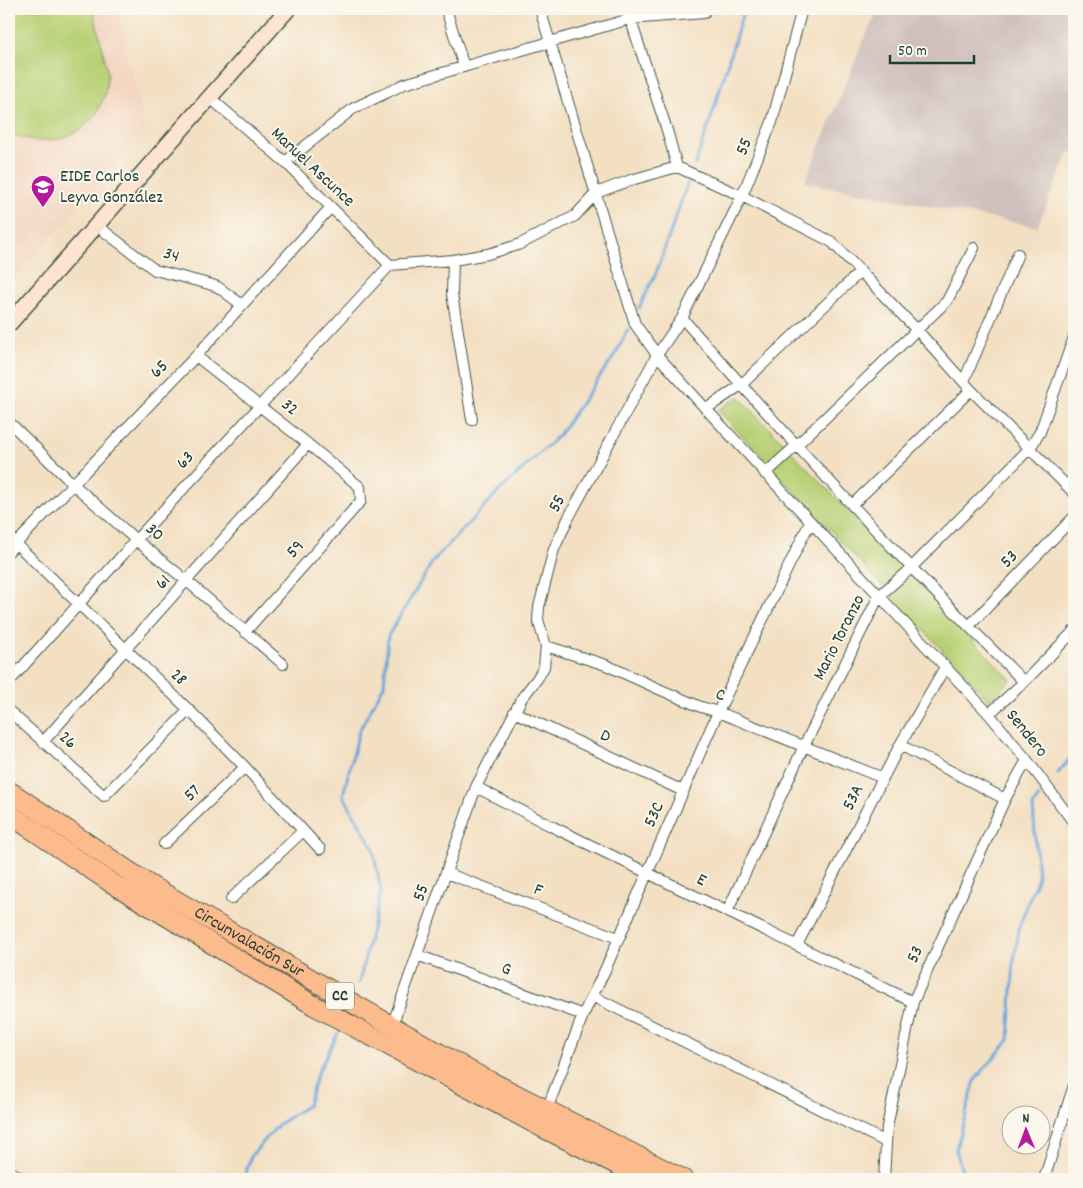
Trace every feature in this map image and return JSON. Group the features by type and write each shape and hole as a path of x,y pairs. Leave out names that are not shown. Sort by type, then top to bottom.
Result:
{"highway":[{"name":"Circunvalación Sur","path":"9,791 148,884 474,1073 543,1118 646,1179"},
{"name":"Circunvalación Sur","path":"9,814 110,882 313,1005 543,1118 683,1179"}],"main road":[{"path":"9,324 288,9"}],"street":[{"path":"446,9 464,67"},
{"name":"Sendero","path":"540,9 635,324 657,355 988,714 1027,760 1074,823"},
{"name":"55","path":"392,1026 476,787 514,712 544,667 546,646 538,620 539,607 554,550 569,518 657,355 682,318 742,196 772,122 802,9"},
{"path":"285,162 354,108 404,84 550,42 629,14 704,14"},
{"path":"629,14 667,130 677,167"},
{"name":"Manuel Ascunce","path":"209,97 285,162 390,265"},
{"path":"390,265 453,260 488,254 518,245 576,216 596,193 631,180 677,167 742,196 832,242 917,330 971,390 1074,493"},
{"name":"65","path":"11,544 73,484 196,356 331,207"},
{"name":"34","path":"96,225 155,270 218,287 242,306"},
{"path":"765,474 948,301 974,248"},
{"path":"964,381 1018,254"},
{"path":"453,260 452,294 472,420"},
{"name":"63","path":"9,682 136,540 390,265"},
{"path":"706,409 741,385 861,271"},
{"path":"682,318 741,385 911,568 1024,682"},
{"name":"Mario Toranzo","path":"727,912 804,746 879,596 911,568 1030,448 1040,432 1074,337"},
{"name":"32","path":"196,356 260,405 360,487"},
{"path":"852,505 971,390"},
{"name":"30","path":"9,422 73,484 136,540 283,664"},
{"name":"61","path":"43,742 308,444"},
{"name":"59","path":"245,632 362,502 360,487"},
{"name":"53","path":"969,626 1074,517"},
{"name":"53C","path":"543,1118 592,996 718,712 810,522"},
{"name":"28","path":"11,544 79,605 189,710 320,849"},
{"path":"988,714 1024,682 1074,631"},
{"name":"C","path":"546,646 606,665 701,707 718,712 883,778"},
{"name":"53A","path":"796,945 900,745 945,667"},
{"name":"26","path":"9,711 104,796 189,710"},
{"name":"D","path":"514,712 684,791"},
{"path":"900,745 1005,799"},
{"name":"53","path":"884,1179 887,1127 913,1002 1005,799 1027,760"},
{"name":"57","path":"164,844 245,768"},
{"name":"E","path":"476,787 551,826 913,1002"},
{"path":"232,899 303,831"},
{"name":"F","path":"446,873 618,938"},
{"name":"G","path":"418,955 584,1015"},
{"path":"592,996 886,1142"},
{"path":"1044,1179 1074,1085"},
{"path":"9,1171 24,1179"}],"shaded area":[{"name":"EIDE Carlos Leyva González","path":"9,9 117,9 145,131 9,285"},
{"path":"879,9 1074,9 1074,153 1069,152 1037,227 805,182 864,39"}],"green space":[{"path":"9,9 93,9 108,73 105,95 96,114 81,130 61,139 40,141 19,137 9,130"},
{"path":"739,397 1011,680 989,700 718,410"}],"waterway":[{"path":"695,165 744,9"},
{"path":"639,308 656,273 688,182"},
{"path":"359,983 381,891 373,848 343,795 359,731 384,685 388,636 433,561 496,494 558,436 615,355 628,329"},
{"path":"1058,773 1074,754"},
{"path":"964,1179 956,1149 975,1080 1009,1040 1014,960 1020,924 1038,877 1033,806 1039,797"},
{"path":"244,1179 251,1156 279,1124 308,1105 317,1074 338,1033"}],"place":[{"name":"EIDE Carlos Leyva González","path":"43,208"}]}
